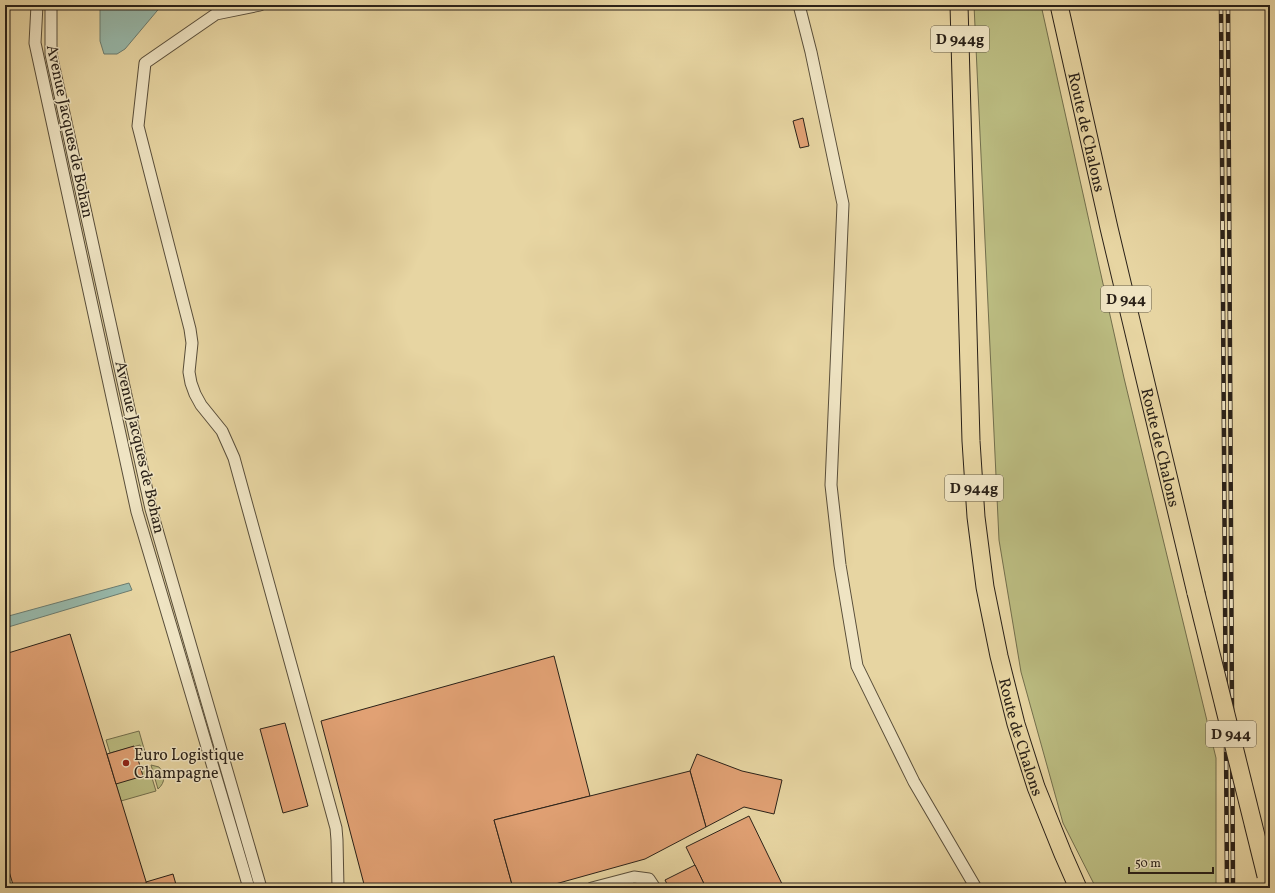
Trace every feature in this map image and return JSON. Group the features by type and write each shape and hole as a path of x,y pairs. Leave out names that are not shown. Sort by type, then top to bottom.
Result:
{"main road":[{"name":"Route de Chalons","path":"959,5 971,441 976,517 984,587 1016,724 1036,786 1078,888"},
{"name":"Route de Chalons","path":"1059,5 1111,236 1267,882"}],"street":[{"name":"Avenue Jacques de Bohan","path":"37,5 36,42 137,512 249,888"},
{"name":"Avenue Jacques de Bohan","path":"51,5 51,54 151,509 261,888"},
{"path":"260,5 216,14 145,63 138,126 190,329 192,343 189,372 191,382 201,405 222,431 234,458 336,828 338,888"},
{"path":"799,5 811,52 843,204 831,485 840,565 857,666 914,782 976,888"},
{"path":"592,888 634,878 650,879 655,888"}],"green space":[{"path":"974,5 1041,5 1124,378 1216,758 1216,888 1096,888 1063,823 1021,672 999,540"},
{"path":"139,731 145,752 142,753 140,745 110,753 106,740"},
{"path":"148,765 156,791 121,801 116,784 140,766"},
{"path":"151,765 159,767 164,778 158,789"}],"shaded area":[{"path":"100,5 162,5 125,49 117,54 104,54 100,41"},
{"path":"129,583 132,590 5,628 5,617"}],"building":[{"path":"803,118 809,146 800,148 793,121"},
{"path":"70,634 148,888 14,888 5,858 5,654"},
{"path":"554,656 590,796 494,820 513,888 365,888 321,721"},
{"path":"285,723 308,806 283,813 260,729"},
{"path":"134,746 143,776 116,784 107,754"},
{"path":"697,754 742,771 782,780 774,814 744,807 706,827 690,771"},
{"path":"690,771 706,827 645,859 541,888 513,888 494,820"},
{"path":"749,816 784,888 706,888 686,847"},
{"path":"695,865 706,888 669,888 665,880"},
{"path":"173,874 177,888 148,888 146,882"},
{"path":"8,877 11,888 5,888 5,878"}],"railway":[{"path":"1221,5 1227,888"},
{"path":"1228,5 1233,888"}],"place":[{"name":"Euro Logistique Champagne","path":"126,763"}]}
